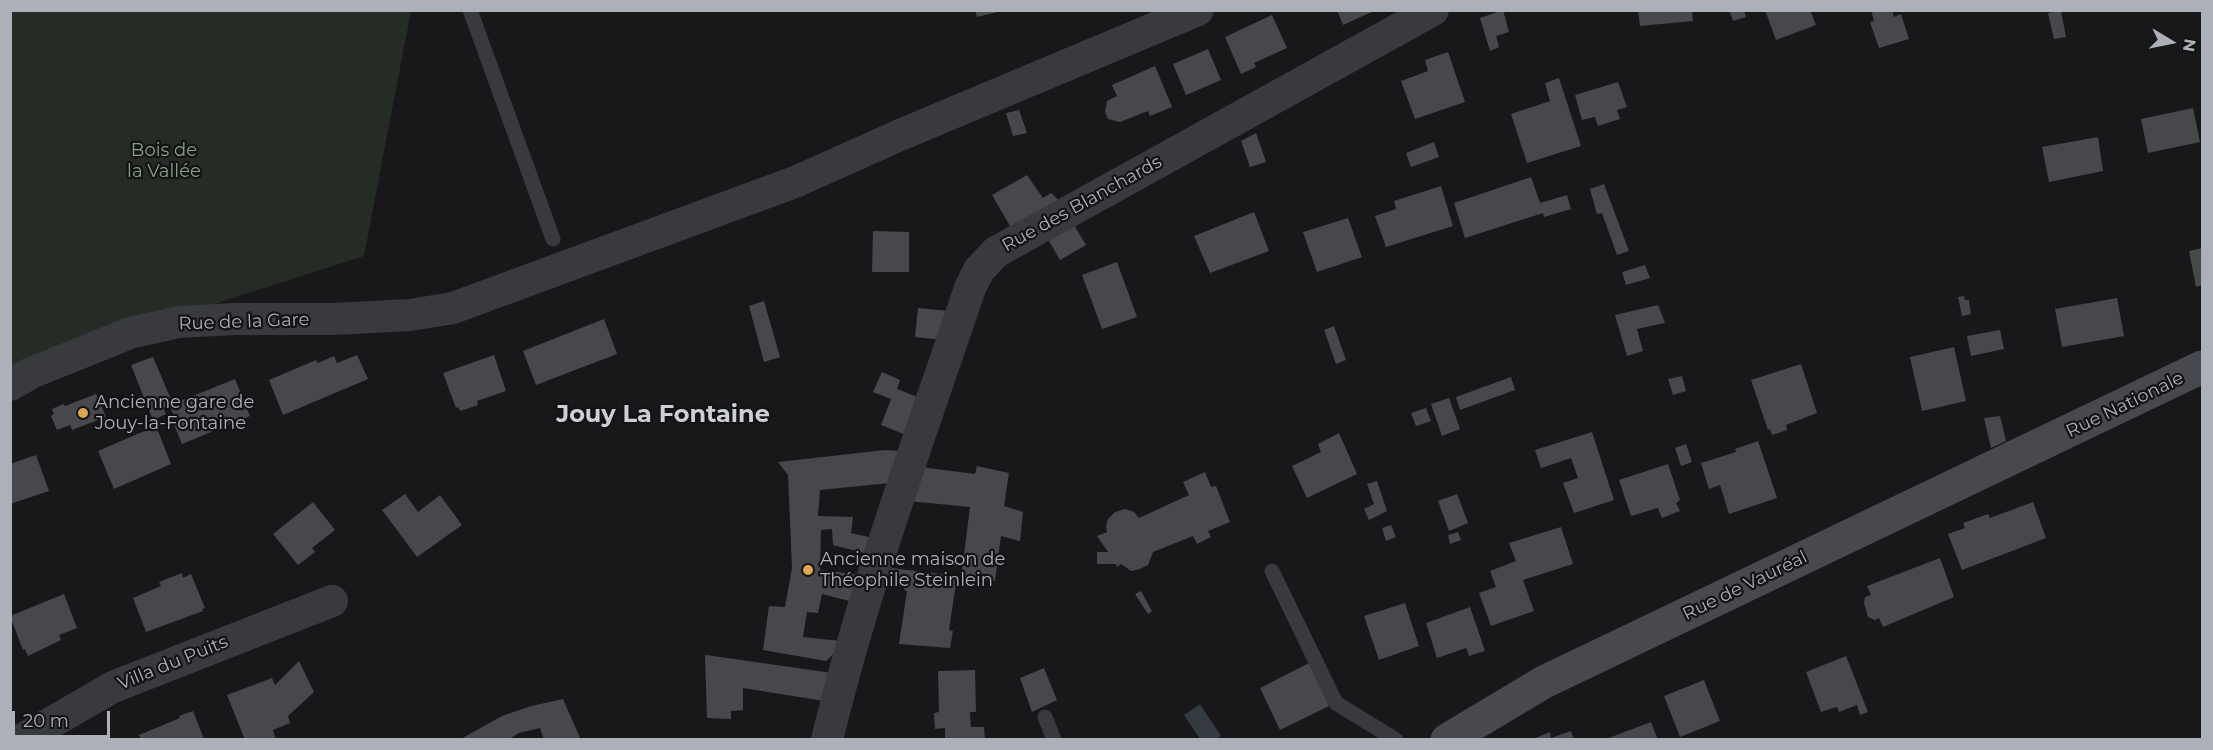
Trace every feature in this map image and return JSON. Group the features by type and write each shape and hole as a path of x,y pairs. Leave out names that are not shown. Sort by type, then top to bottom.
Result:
{"street":[{"name":"Rue de la Gare","path":"10,385 31,373 130,333 179,322 235,319 334,319 410,315 453,308 795,182 900,135 1198,10"},
{"name":"Rue des Blanchards","path":"827,740 844,669 872,581 970,288 979,270 996,252 1433,10"},
{"name":"Rue Nationale","path":"2048,442 2202,368"},
{"name":"Rue de Vauréal","path":"1447,740 1544,682 2048,442"},
{"name":"Villa du Puits","path":"21,740 113,687 332,601"}],"lane":[{"path":"470,10 554,239"},
{"path":"1272,571 1336,703 1396,740"},
{"path":"1046,717 1054,740"}],"green space":[{"name":"Bois de la Vallée","path":"11,11 411,11 364,256 11,369"}],"shaded area":[{"path":"1200,704 1221,736 1216,739 1200,739 1184,715"}],"building":[{"path":"975,10 1001,10 1001,11 977,17"},
{"path":"1337,10 1376,10 1343,25"},
{"path":"1503,10 1509,32 1496,36 1499,47 1490,51 1480,18"},
{"path":"1638,10 1692,10 1693,21 1640,26"},
{"path":"1729,10 1744,10 1746,17 1733,21"},
{"path":"1765,10 1810,10 1816,25 1776,40"},
{"path":"1871,10 1892,10 1894,17 1901,14 1909,39 1879,48 1870,22 1874,21"},
{"path":"2061,11 2066,37 2054,39 2048,13"},
{"path":"1272,15 1287,48 1254,63 1256,67 1241,74 1225,37"},
{"path":"1208,49 1221,80 1186,95 1173,64"},
{"path":"1448,52 1465,102 1415,119 1401,81 1428,71 1425,60"},
{"path":"1155,66 1172,107 1150,116 1148,111 1120,122 1108,119 1105,112 1107,101 1117,96 1112,85"},
{"path":"1559,78 1581,146 1527,163 1511,114 1550,101 1545,83"},
{"path":"1618,82 1627,107 1617,110 1620,119 1598,126 1595,117 1582,120 1575,95"},
{"path":"2193,108 2200,142 2148,153 2141,119"},
{"path":"1019,110 1027,133 1013,136 1006,113"},
{"path":"1256,133 1266,162 1250,167 1241,141"},
{"path":"2098,137 2103,171 2049,182 2042,147"},
{"path":"1434,142 1439,157 1411,167 1406,153"},
{"path":"1027,175 1043,198 1051,193 1062,203 1014,233 992,195"},
{"path":"1531,177 1540,203 1567,195 1571,209 1544,217 1543,213 1465,238 1454,203"},
{"path":"1604,184 1629,251 1617,255 1602,213 1597,214 1590,189"},
{"path":"1441,186 1453,226 1386,247 1375,216 1396,209 1394,201"},
{"path":"1254,212 1269,251 1210,273 1194,236"},
{"path":"1348,218 1362,257 1317,272 1303,232"},
{"path":"1074,225 1086,245 1060,260 1049,241"},
{"path":"873,231 909,232 909,272 872,272"},
{"path":"2202,248 2202,285 2196,287 2189,251"},
{"path":"1117,262 1137,317 1102,329 1082,275"},
{"path":"1645,265 1650,278 1626,285 1622,272"},
{"path":"1964,296 1965,300 1969,300 1971,314 1962,316 1958,297"},
{"path":"2117,298 2124,336 2062,347 2055,309"},
{"path":"764,301 780,357 764,362 749,306"},
{"path":"1658,305 1665,323 1637,329 1643,351 1627,356 1615,315"},
{"path":"918,308 949,311 942,340 915,337"},
{"path":"604,319 617,354 536,385 523,351"},
{"path":"1334,326 1346,360 1336,364 1324,330"},
{"path":"2000,330 2004,349 1971,356 1967,336"},
{"path":"1954,347 1966,401 1922,411 1910,357"},
{"path":"357,355 368,379 283,415 269,380 316,360 318,363 334,356 337,363"},
{"path":"494,355 506,391 477,401 478,405 460,411 458,407 456,408 443,373"},
{"path":"153,357 173,404 235,379 250,416 182,444 170,415 173,414 170,406 163,408 166,414 153,420 131,365"},
{"path":"1801,364 1817,413 1786,425 1787,430 1772,435 1770,429 1768,430 1751,380"},
{"path":"882,372 900,380 897,389 920,398 906,435 881,425 891,399 873,392"},
{"path":"1682,376 1686,391 1673,395 1668,379"},
{"path":"1511,377 1515,390 1460,410 1456,397"},
{"path":"96,394 106,417 72,430 70,425 57,430 51,416 54,414 52,409"},
{"path":"1449,398 1460,429 1442,436 1431,404"},
{"path":"1426,408 1431,421 1416,426 1411,413"},
{"path":"2000,416 2006,441 1991,448 1984,418"},
{"path":"156,426 171,464 114,489 98,451"},
{"path":"1592,432 1614,500 1574,513 1563,483 1578,478 1571,458 1541,468 1535,450"},
{"path":"1339,433 1357,474 1307,498 1292,466 1321,452 1318,444"},
{"path":"1758,441 1777,498 1729,514 1720,485 1709,489 1701,463 1736,452 1735,449"},
{"path":"1686,444 1692,462 1681,466 1675,448"},
{"path":"885,450 900,451 890,483 820,490 818,516 853,517 851,533 873,538 868,554 833,545 832,529 821,530 820,570 862,575 853,602 822,594 818,613 807,612 803,637 841,641 839,649 826,661 763,650 769,606 785,607 792,568 788,475 778,462"},
{"path":"36,455 49,491 10,504 10,464"},
{"path":"1668,464 1680,500 1676,503 1680,511 1662,518 1658,508 1631,516 1619,480"},
{"path":"977,466 1009,473 1004,506 1023,512 1020,541 1001,536 995,581 961,578 970,507 908,501 920,467 975,474"},
{"path":"1205,472 1211,487 1216,486 1230,522 1208,531 1211,537 1197,544 1193,536 1153,552 1148,565 1140,569 1131,571 1121,564 1117,567 1116,564 1097,564 1097,552 1108,552 1097,536 1107,532 1108,519 1115,512 1125,509 1134,512 1139,518 1189,495 1183,482"},
{"path":"1377,481 1387,511 1369,520 1364,509 1374,504 1367,484"},
{"path":"405,494 418,512 440,495 462,525 417,557 382,510"},
{"path":"1457,494 1468,523 1449,531 1438,501"},
{"path":"313,502 335,530 312,548 315,552 298,565 273,534"},
{"path":"2033,502 2046,538 1962,570 1948,534 1965,528 1963,523 1988,514 1990,518"},
{"path":"1391,525 1396,537 1386,541 1382,528"},
{"path":"1561,527 1573,564 1523,580 1534,611 1491,626 1479,593 1496,587 1490,571 1516,561 1509,543"},
{"path":"1458,532 1461,540 1450,544 1448,535"},
{"path":"1940,558 1954,597 1883,627 1879,618 1875,620 1868,617 1864,603 1865,597 1871,595 1867,586"},
{"path":"891,568 957,576 949,630 953,631 950,648 899,644 907,591 904,590 905,582 888,579"},
{"path":"182,573 183,578 191,574 205,608 202,609 203,611 146,632 133,598 161,586 159,582"},
{"path":"1141,591 1152,611 1148,614 1135,594"},
{"path":"64,594 77,628 59,635 61,640 28,656 25,649 23,650 10,616"},
{"path":"1405,603 1419,646 1379,660 1364,616"},
{"path":"1470,607 1485,651 1469,656 1466,648 1437,658 1426,623"},
{"path":"705,655 832,673 824,701 743,688 743,710 731,711 731,719 707,718"},
{"path":"1846,656 1868,712 1860,715 1857,705 1839,712 1837,707 1821,712 1806,672"},
{"path":"299,661 314,692 288,716 290,723 273,730 276,740 245,740 227,695 272,678 275,685"},
{"path":"1309,663 1329,706 1280,730 1260,688"},
{"path":"1044,668 1057,700 1032,712 1020,678"},
{"path":"975,670 976,712 970,712 971,727 984,727 985,740 945,740 945,728 935,729 934,713 939,712 938,671"},
{"path":"1704,680 1720,721 1680,737 1664,696"},
{"path":"563,699 581,740 544,740 540,728 519,733 508,740 459,740 502,716 531,706"},
{"path":"193,711 204,739 141,740 139,735"},
{"path":"1651,722 1658,740 1606,740 1606,739"},
{"path":"1571,731 1574,740 1531,740 1550,732 1551,738"}],"place":[{"name":"Ancienne gare de Jouy-la-Fontaine","path":"83,413"},
{"name":"Ancienne maison de Théophile Steinlein","path":"808,570"}],"district":[{"name":"Jouy La Fontaine","path":"663,415"}]}
